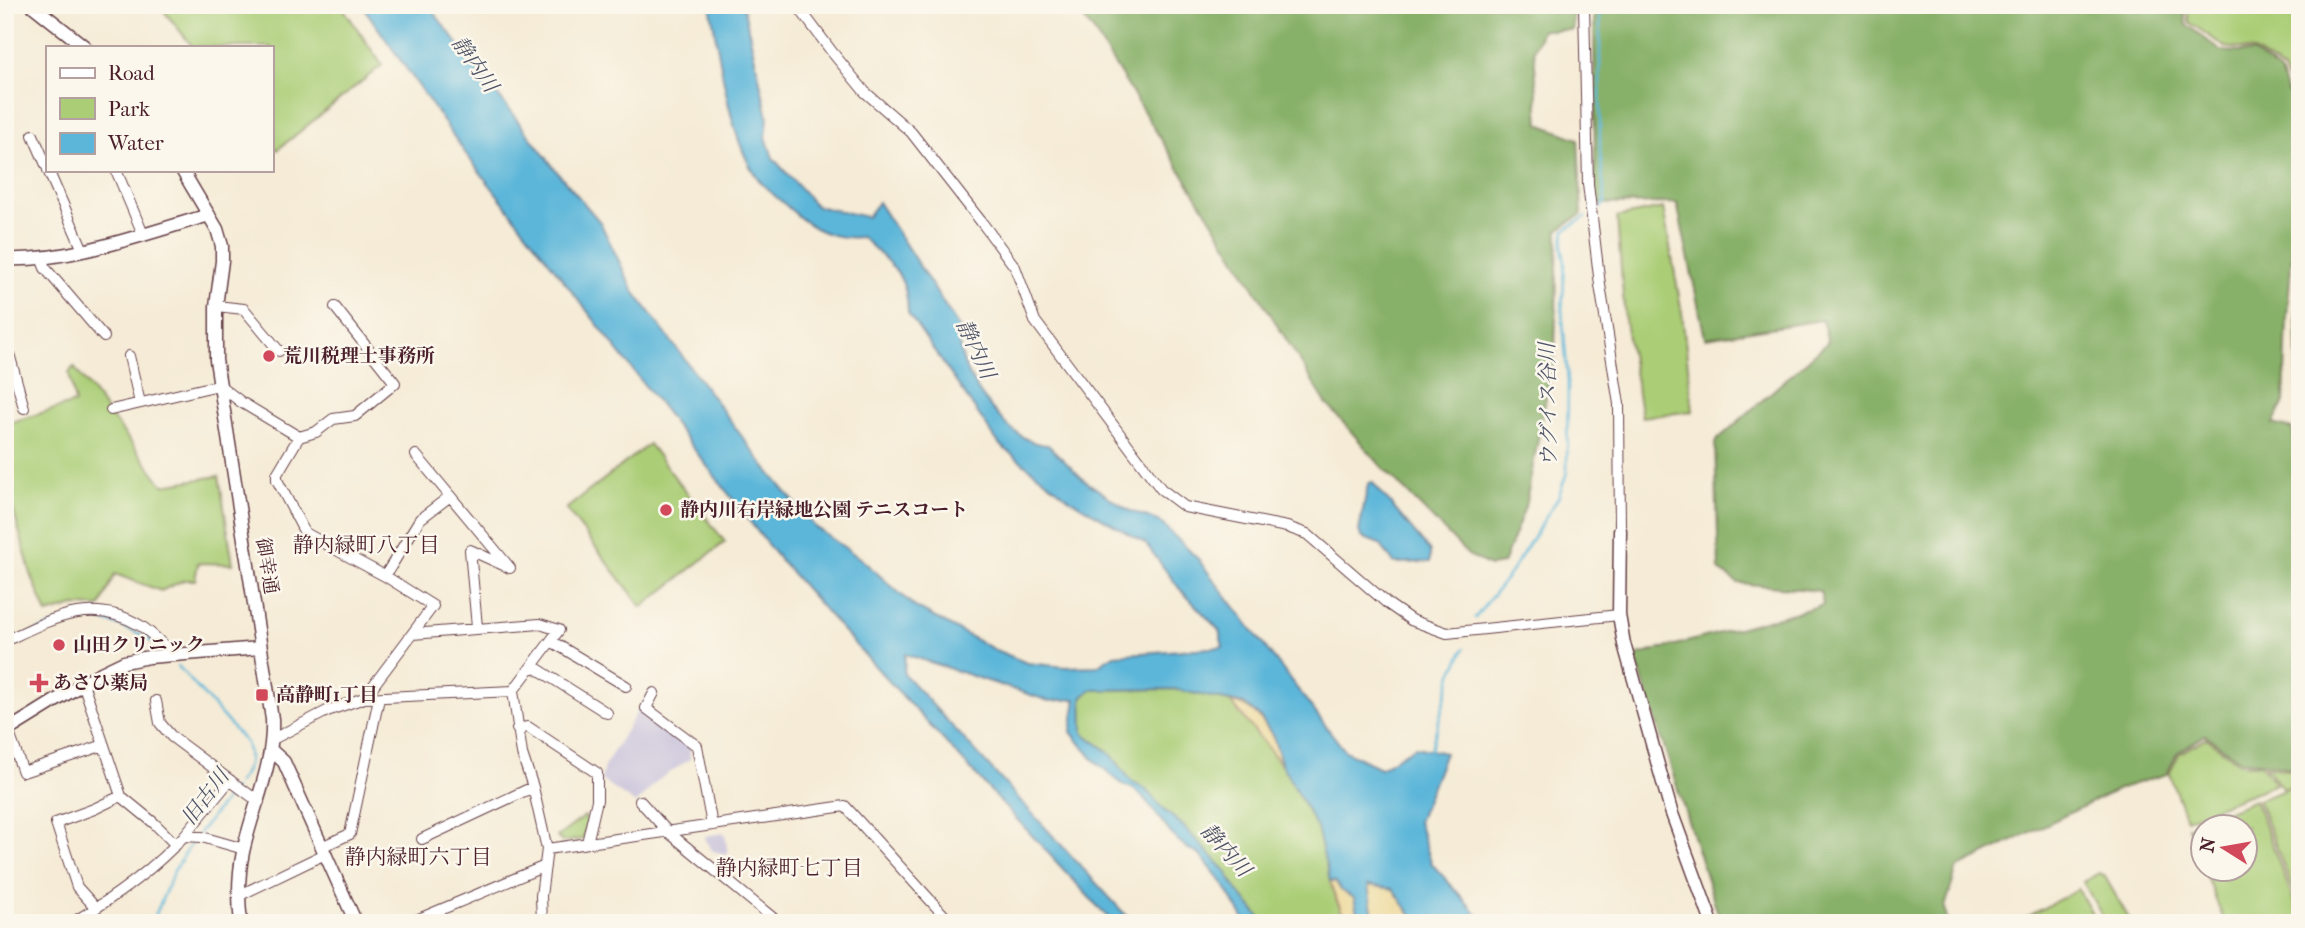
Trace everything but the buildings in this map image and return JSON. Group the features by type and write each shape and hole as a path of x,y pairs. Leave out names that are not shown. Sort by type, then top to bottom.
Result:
{"street":[{"path":"32,5 84,46"},
{"path":"797,5 856,82 911,132 983,224 1015,267 1035,321 1161,489 1185,507 1287,527 1307,534 1388,604 1411,620 1447,633 1619,615"},
{"path":"1584,5 1588,184 1600,285 1619,404 1619,615 1632,674 1671,811 1712,923"},
{"path":"33,135 46,164"},
{"path":"49,172 83,250"},
{"path":"117,172 143,234"},
{"name":"御幸通","path":"184,172 217,229 222,246 216,306 216,360 272,719 272,745 259,802 244,849 239,896 241,923"},
{"path":"5,259 41,258 83,250 209,215"},
{"path":"41,258 45,268 104,337"},
{"path":"216,306 244,309 279,351"},
{"path":"335,307 395,383 355,416 333,419 316,432 299,437 277,474 277,480 304,533 385,576 433,606 364,698"},
{"path":"5,339 24,408"},
{"path":"129,356 139,403"},
{"path":"111,410 219,384 241,402 299,437"},
{"path":"416,455 510,568 470,550 477,627"},
{"path":"385,576 421,519 449,497"},
{"path":"5,641 63,614 105,612 142,627 175,655"},
{"path":"412,634 540,624 559,630 513,691 522,754 533,787 547,849 541,896 542,923"},
{"path":"551,641 626,686"},
{"path":"104,745 23,772 6,728 124,662 149,657 260,648"},
{"path":"533,666 607,713"},
{"path":"83,683 121,796 155,823 176,845"},
{"path":"356,923 284,762 272,745 327,711 364,698 513,691"},
{"path":"654,693 646,708 696,746 712,825"},
{"path":"239,896 349,834 379,698"},
{"path":"156,701 160,723 172,737 259,802"},
{"path":"517,729 528,727 597,773 597,800 587,843"},
{"path":"72,923 190,837 233,783"},
{"path":"422,839 533,787"},
{"path":"96,908 77,887 56,823 121,796"},
{"path":"640,801 667,831 779,923"},
{"path":"547,849 845,806 950,922"},
{"path":"190,837 244,849"},
{"path":"410,923 545,866"}],"shaded area":[{"path":"639,708 690,744 690,759 657,781 636,804 601,780 604,767"},
{"path":"725,833 728,855 713,851 705,836"}],"green space":[{"path":"159,5 341,5 382,65 277,150 273,145 273,46 192,46"},
{"path":"1074,5 1572,5 1573,30 1542,30 1534,50 1539,124 1578,139 1582,214 1558,230 1555,352 1525,507 1503,564 1490,566 1468,555 1382,467 1326,403 1094,32"},
{"path":"1594,5 2183,5 2186,24 2221,51 2254,53 2280,72 2287,92 2300,109 2300,189 2297,191 2287,317 2284,402 2273,424 2292,429 2300,470 2300,770 2241,761 2205,735 2177,753 2167,774 2121,788 1957,868 1945,907 1947,923 1721,923 1635,656 1823,605 1820,591 1738,583 1719,570 1715,442 1828,342 1822,320 1705,338 1677,203 1595,204"},
{"path":"2186,5 2294,5 2300,17 2300,103 2294,96 2283,70 2254,51 2225,47 2189,22"},
{"path":"1663,208 1682,313 1693,411 1642,417 1625,321 1617,217"},
{"path":"2300,274 2300,441 2296,313"},
{"path":"74,367 163,485 219,476 233,564 198,563 195,580 184,580 161,591 115,574 100,607 75,606 47,614 31,574 5,480 5,424 75,403 69,372"},
{"path":"649,444 725,542 642,607 566,509"},
{"path":"1174,689 1230,701 1282,765 1317,828 1334,894 1347,923 1265,923 1238,892 1225,870 1180,823 1144,788 1131,781 1110,753 1083,733 1082,698 1090,690"},
{"path":"2206,738 2241,764 2260,764 2276,784 2201,813 2190,813 2190,817 2186,819 2169,774 2179,754"},
{"path":"2265,766 2300,772 2300,783 2283,789"},
{"path":"2300,784 2300,908 2258,800"},
{"path":"2255,800 2260,813 2223,813"},
{"path":"2260,813 2300,923 2225,923 2209,883 2260,883"},
{"path":"585,816 587,821 583,839 562,842 557,837"},
{"path":"2099,873 2104,875 2131,922 2106,923 2083,882"},
{"path":"2078,889 2097,923 2016,923 2073,892"}],"sand":[{"path":"1230,701 1250,710 1265,725 1276,744 1282,765"},
{"path":"1330,881 1336,881 1341,890 1355,897 1359,923 1347,923"},
{"path":"1367,885 1393,888 1417,923 1403,923 1396,916 1373,916"}],"water":[{"path":"362,5 428,5 559,174 600,222 633,290 764,466 815,527 861,559 915,607 993,649 1027,663 1066,667 1097,666 1114,655 1223,647 1219,630 1179,588 1146,544 1071,500 1000,445 908,313 905,288 901,278 888,262 862,237 832,235 806,222 756,176 746,159 732,117 710,5 743,5 768,117 766,137 773,158 816,206 867,217 878,202 960,329 957,335 962,359 971,378 988,404 1010,428 1035,443 1048,445 1084,480 1128,510 1159,521 1197,558 1345,751 1380,768 1415,747 1445,753 1418,822 1432,864 1485,923 1417,923 1393,889 1368,885 1374,923 1359,923 1354,898 1341,890 1336,882 1330,881 1317,828 1282,765 1273,736 1260,717 1244,704 1174,689 1090,690 1082,698 1083,733 1110,753 1131,781 1144,788 1180,823 1225,870 1238,892 1265,923 1246,923 1222,882 1200,855 1173,836 1143,797 1123,785 1092,758 1071,732 1076,699 1049,701 905,654 904,674 1133,923 1113,923 860,650 775,554 466,154"},
{"path":"1372,482 1430,551 1430,562 1394,563 1380,544 1361,537 1359,531 1368,484"}],"waterway":[{"name":"ウグイス谷川","path":"1600,5 1600,150 1605,202 1601,208"},
{"name":"ウグイス谷川","path":"1475,618 1511,572 1558,498 1567,472 1568,382 1562,310 1565,263 1562,247 1565,230 1585,217"},
{"name":"旧古川","path":"5,648 45,628 79,619 112,623 153,642"},
{"name":"ウグイス谷川","path":"1430,752 1452,674 1464,649"},
{"name":"旧古川","path":"178,666 246,743 248,764 238,783"},
{"name":"旧古川","path":"199,833 234,789"},
{"name":"旧古川","path":"152,923 174,871 193,841"}],"place":[{"name":"荒川税理士事務所","path":"269,356"},
{"name":"静内川右岸緑地公園 テニスコート","path":"666,510"},
{"name":"山田クリニック","path":"59,645"},
{"name":"あさひ薬局","path":"39,683"},
{"name":"高静町1丁目","path":"262,695"}],"district":[{"name":"静内緑町八丁目","path":"366,545"},
{"name":"静内緑町六丁目","path":"418,857"},
{"name":"静内緑町七丁目","path":"789,868"}],"water label":[{"name":"静内川","path":"475,64"},
{"name":"静内川","path":"976,349"},
{"name":"静内川","path":"1226,850"}]}
